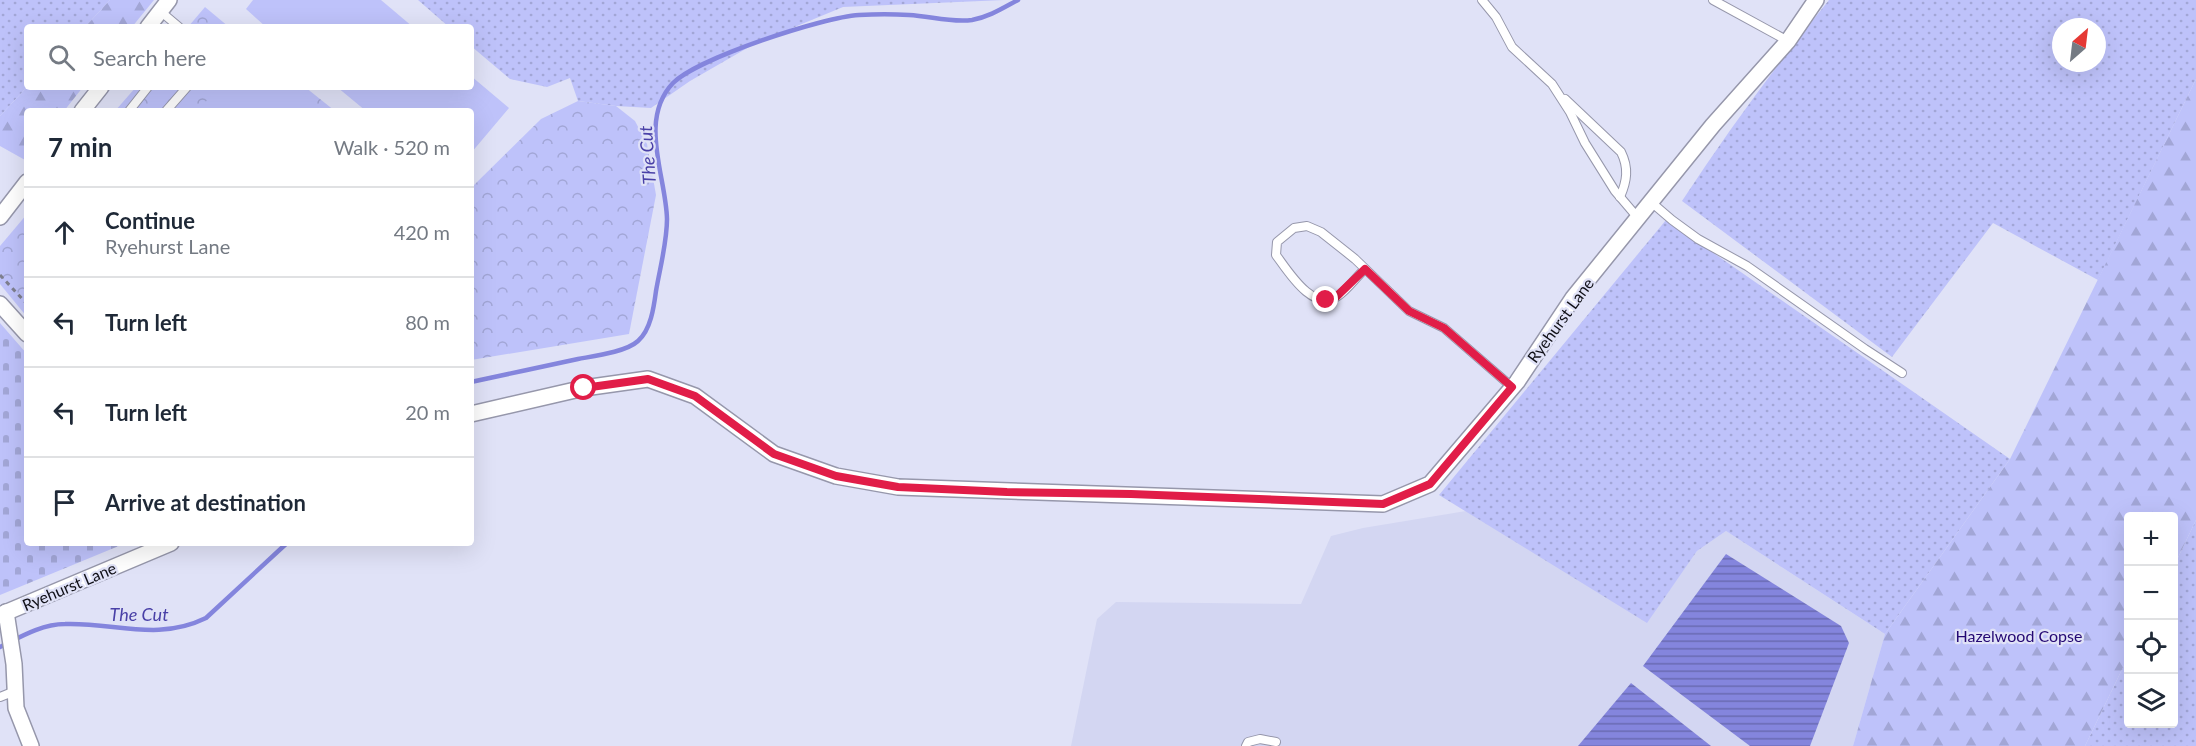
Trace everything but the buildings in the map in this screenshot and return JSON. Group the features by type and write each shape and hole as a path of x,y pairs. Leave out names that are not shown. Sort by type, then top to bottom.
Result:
{"street":[{"name":"Ryehurst Lane","path":"474,413 584,388 648,379 695,396 774,454 846,478 898,487 1383,504 1430,484 1512,387 1557,319 1713,125 1788,41 1816,0"},
{"path":"150,24 164,6"},
{"path":"84,108 99,90"},
{"path":"0,217 24,186"},
{"path":"0,304 24,331"},
{"name":"Ryehurst Lane","path":"3,614 163,546"},
{"path":"3,614 12,652 16,708 31,746"}],"lane":[{"path":"1482,0 1496,17 1512,47 1552,84 1570,112 1585,143 1620,197 1638,218"},
{"path":"1713,0 1788,41"},
{"path":"164,6 176,24"},
{"path":"131,108 146,90"},
{"path":"169,108 184,90"},
{"path":"1557,93 1587,118 1621,152 1627,175 1620,197"},
{"path":"1651,202 1671,220 1747,266 1865,350 1902,373"},
{"path":"1365,269 1336,297 1326,300 1311,296 1302,289 1280,260 1275,250 1277,242 1294,228 1307,226 1334,241 1365,269 1409,311 1444,328 1512,387"},
{"path":"0,697 15,691"},
{"path":"1246,746 1248,742 1260,739 1276,742"}],"path":[{"path":"0,275 24,301"}],"shaded area":[{"path":"1466,511 1647,622 1697,551 1726,531 1885,634 1853,746 1071,746 1097,619 1116,602 1301,604 1331,536 1363,528"},
{"path":"1726,554 1841,626 1849,643 1810,746 1750,746 1643,666"},
{"path":"1631,683 1711,746 1578,746"}],"green space":[{"path":"0,0 110,0 88,24 24,24 24,90 0,116"},
{"path":"110,0 154,0 134,24 88,24"},
{"path":"253,0 381,0 409,24 263,24 246,9"},
{"path":"418,0 1004,0 843,7 756,43 690,81 651,108 578,101 570,78 547,87 510,79 474,49 474,24 446,24"},
{"path":"1829,0 2196,0 2196,79 2098,280 1993,223 1892,357 1682,201 1753,98"},
{"path":"205,7 225,24 191,24"},
{"path":"474,79 509,108 474,149 474,108 362,108 341,90 474,90"},
{"name":"Hazelwood Copse","path":"2196,79 2196,520 2178,558 2178,512 2124,512 2124,665 2085,746 1853,746 1885,634 2010,459"},
{"path":"24,90 81,90 66,108 24,108 24,159 0,146 0,116"},
{"path":"133,90 309,90 331,108 118,108"},
{"path":"216,90 298,90 319,108 200,108"},
{"path":"578,101 616,106 635,121 647,144 656,195 629,334 474,360 474,185 541,119"},
{"path":"24,218 24,313 0,284 0,246"},
{"path":"1666,220 2010,459 1885,634 1726,531 1697,551 1647,623 1439,495"},
{"path":"0,323 24,351 24,546 119,546 0,595"},
{"path":"2196,520 2196,746 2085,746 2124,665 2124,728 2178,728 2178,558"}],"waterway":[{"name":"The Cut","path":"474,381 610,353 633,345 646,331 653,311 667,228 666,202 656,149 657,114 663,98 673,83 687,73 762,40 842,17 891,14 956,21 972,20 1018,0"},
{"name":"The Cut","path":"0,647 31,632 56,625 83,624 153,630 188,625 206,618 284,546"}],"route":[{"path":"584,388 648,379 695,396 774,454 836,476 898,487 1383,504 1430,484 1512,387 1444,328 1409,311 1365,269 1336,297 1326,300"}]}
